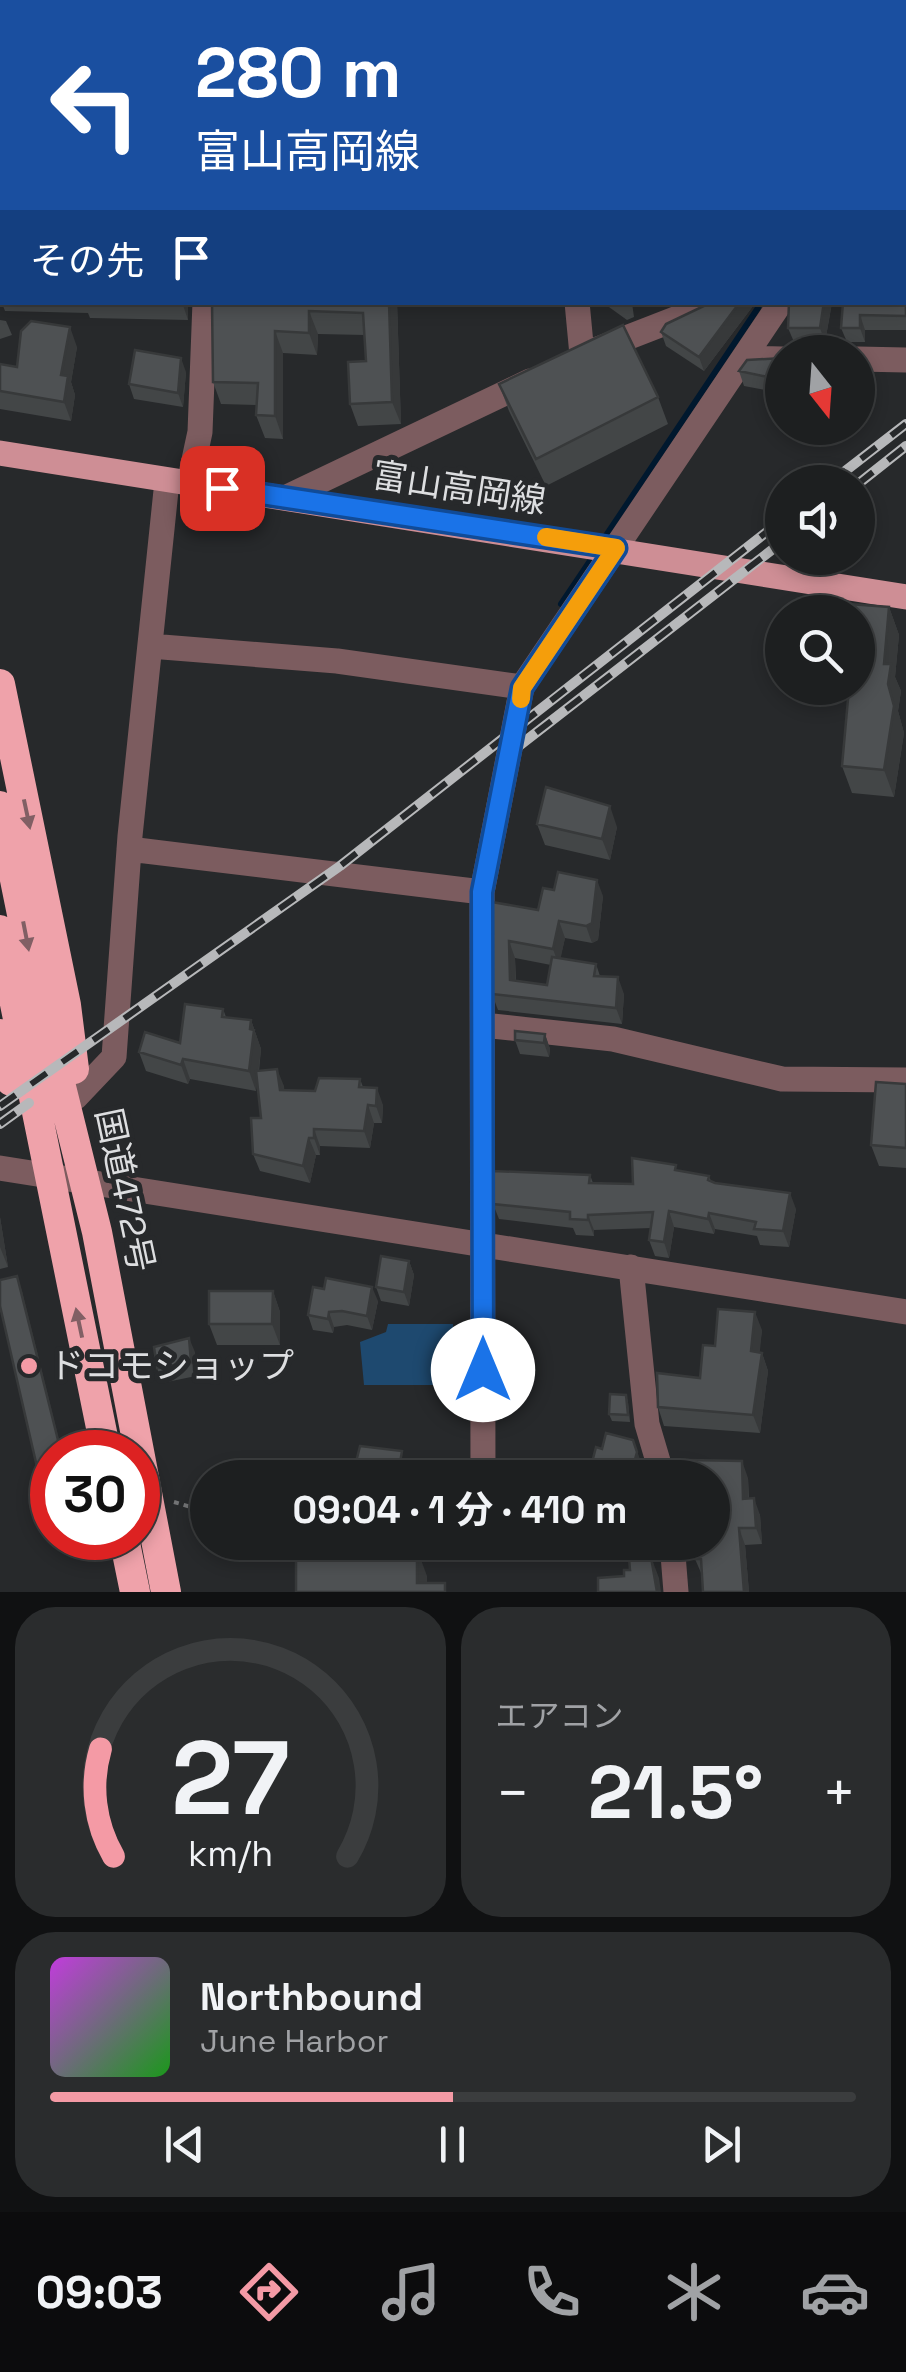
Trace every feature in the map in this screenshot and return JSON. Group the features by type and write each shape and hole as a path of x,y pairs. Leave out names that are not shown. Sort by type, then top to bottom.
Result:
{"highway":[{"path":"0,684 66,1005 76,1131"},
{"name":"国道472号","path":"0,806 49,1177 101,1430"},
{"name":"国道472号","path":"0,930 76,1131 134,1430"},
{"path":"0,1034 7,1092 19,1114 44,1143"},
{"path":"128,1560 135,1592"},
{"name":"国道472号","path":"160,1560 166,1592"}],"main road":[{"name":"富山高岡線","path":"0,453 906,597"}],"street":[{"path":"76,1097 114,1057 129,850 150,646 178,482 200,432 205,305"},
{"path":"565,364 576,305"},
{"path":"288,496 565,364 712,305"},
{"path":"483,1460 482,892 522,688 779,305"},
{"path":"744,358 765,358"},
{"path":"875,359 906,360"},
{"path":"150,646 337,661 522,688"},
{"path":"129,850 482,892"},
{"path":"483,1025 614,1039 782,1079 906,1080"},
{"path":"0,1168 906,1312"},
{"path":"632,1267 648,1424 658,1460"},
{"path":"673,1560 676,1592"}],"path":[{"path":"160,1504 190,1505"}],"shaded area":[{"path":"388,1324 453,1324 455,1385 364,1385 360,1342 386,1332"}],"building":[{"path":"212,305 389,305 392,402 350,404 348,362 366,361 363,313 309,311 309,333 275,331 275,416 256,415 258,383 213,382"},
{"path":"706,305 738,305 699,357 661,332 666,324"},
{"path":"789,305 824,305 820,328 788,328"},
{"path":"843,305 906,305 906,316 860,315 860,328 841,328"},
{"path":"31,321 70,327 61,375 68,376 64,402 0,391 0,364 17,367 21,331"},
{"path":"623,325 658,397 536,459 499,384"},
{"path":"135,350 181,358 178,393 129,384"},
{"path":"765,359 765,376 739,371 747,360"},
{"path":"875,606 889,607 884,664 891,664 888,684 894,706 884,770 842,766 847,705 875,705"},
{"path":"546,787 610,806 602,839 537,824"},
{"path":"558,872 597,880 592,923 586,926 559,921 553,949 509,941 510,980 547,985 552,957 596,964 594,976 618,977 616,1008 492,994 492,902 538,910 543,888 554,890"},
{"path":"185,1004 223,1009 222,1017 251,1020 250,1029 254,1030 249,1071 183,1059 181,1065 139,1052 145,1032 180,1043"},
{"path":"515,1031 545,1034 544,1043 515,1040"},
{"path":"277,1069 280,1090 315,1091 319,1078 360,1079 359,1087 377,1088 376,1106 368,1105 364,1131 314,1129 303,1166 253,1154 251,1118 261,1118 256,1071"},
{"path":"876,1082 906,1084 906,1148 871,1145"},
{"path":"632,1158 676,1165 675,1170 709,1176 708,1180 715,1183 790,1193 783,1231 754,1229 756,1222 709,1213 708,1219 669,1211 664,1242 649,1240 653,1212 588,1215 588,1220 570,1219 570,1212 493,1204 493,1171 590,1175 589,1183 633,1184"},
{"path":"381,1256 409,1261 404,1292 376,1287"},
{"path":"17,1276 56,1430 30,1430 30,1437 0,1306 0,1280"},
{"path":"326,1278 372,1287 367,1316 342,1311 329,1312 328,1319 308,1315 313,1287 324,1289"},
{"path":"209,1291 273,1291 272,1324 209,1324"},
{"path":"718,1309 755,1312 751,1351 762,1353 753,1415 658,1407 657,1373 700,1378 703,1345 715,1346"},
{"path":"189,1338 191,1362 157,1368 154,1347"},
{"path":"610,1394 626,1395 628,1415 609,1414"},
{"path":"606,1433 633,1440 637,1452 635,1460 593,1460 596,1447 602,1449"},
{"path":"360,1446 402,1451 400,1460 356,1460"},
{"path":"730,1461 742,1461 743,1499 754,1498 756,1528 739,1528 744,1592 703,1592 701,1560 730,1560"},
{"path":"296,1560 417,1560 417,1583 445,1583 445,1592 296,1592"},
{"path":"629,1560 652,1560 657,1592 598,1592 598,1578 624,1576 624,1570 630,1570"}],"waterway":[{"path":"603,540 758,308"},
{"path":"561,604 594,555"}],"railway":[{"path":"853,465 906,424"},
{"path":"875,471 906,446"},
{"path":"0,1106 340,866 765,533"},
{"path":"506,756 765,555"},
{"path":"0,1124 29,1103"}],"slow traffic":[{"path":"521,699 522,688 616,548 546,537"}],"place":[{"name":"ドコモショップ","path":"29,1366"}],"route":[{"path":"222,488 616,548 522,688 482,892 483,1370"}]}
